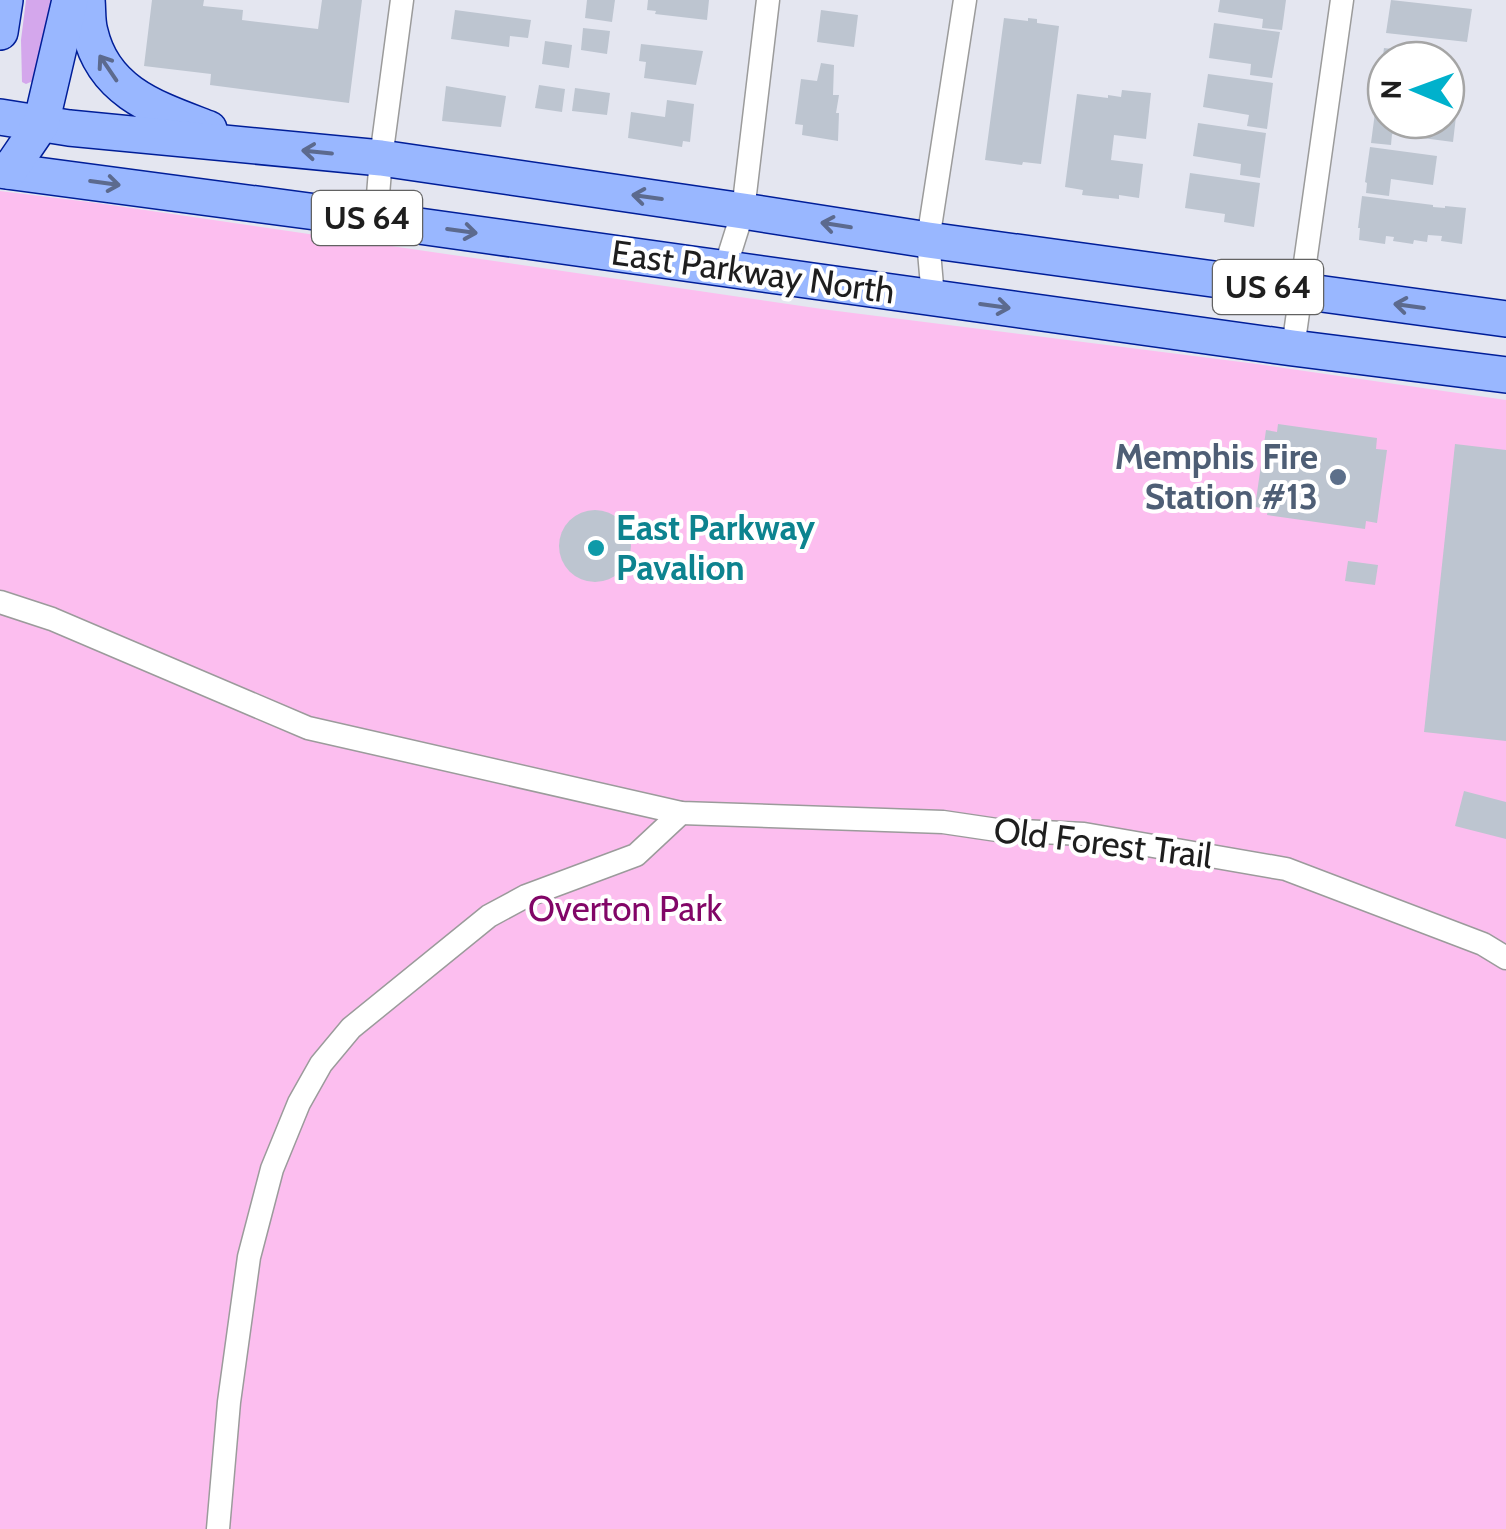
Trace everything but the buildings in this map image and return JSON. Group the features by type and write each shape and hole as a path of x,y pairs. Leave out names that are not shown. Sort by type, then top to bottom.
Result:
{"main road":[{"path":"0,32 5,0"},
{"path":"3,162 42,124 70,0"},
{"path":"87,0 90,32 104,68 128,92 162,112 252,145"},
{"name":"East Parkway North","path":"0,117 381,158 928,240 1506,319"},
{"name":"East Parkway North","path":"3,162 376,220 1506,375"}],"street":[{"path":"376,220 402,0"},
{"path":"725,268 743,210 768,0"},
{"path":"933,297 928,240 965,0"},
{"path":"1293,348 1342,0"},
{"name":"Old Forest Trail","path":"0,602 52,619 308,728 681,813 943,822 997,830 1084,834 1286,869 1483,944 1506,958"},
{"path":"218,1529 229,1402 249,1257 272,1169 298,1103 321,1064 351,1028 489,916 526,896 636,854 681,813"}],"shaded area":[{"path":"26,0 55,0 33,81 26,84 22,82 21,40"}],"green space":[{"name":"Overton Park","path":"0,191 829,310 1506,400 1506,1529 0,1529"}],"place":[{"name":"Memphis Fire Station #13","path":"1338,477"},
{"name":"East Parkway Pavalion","path":"596,548"}]}
